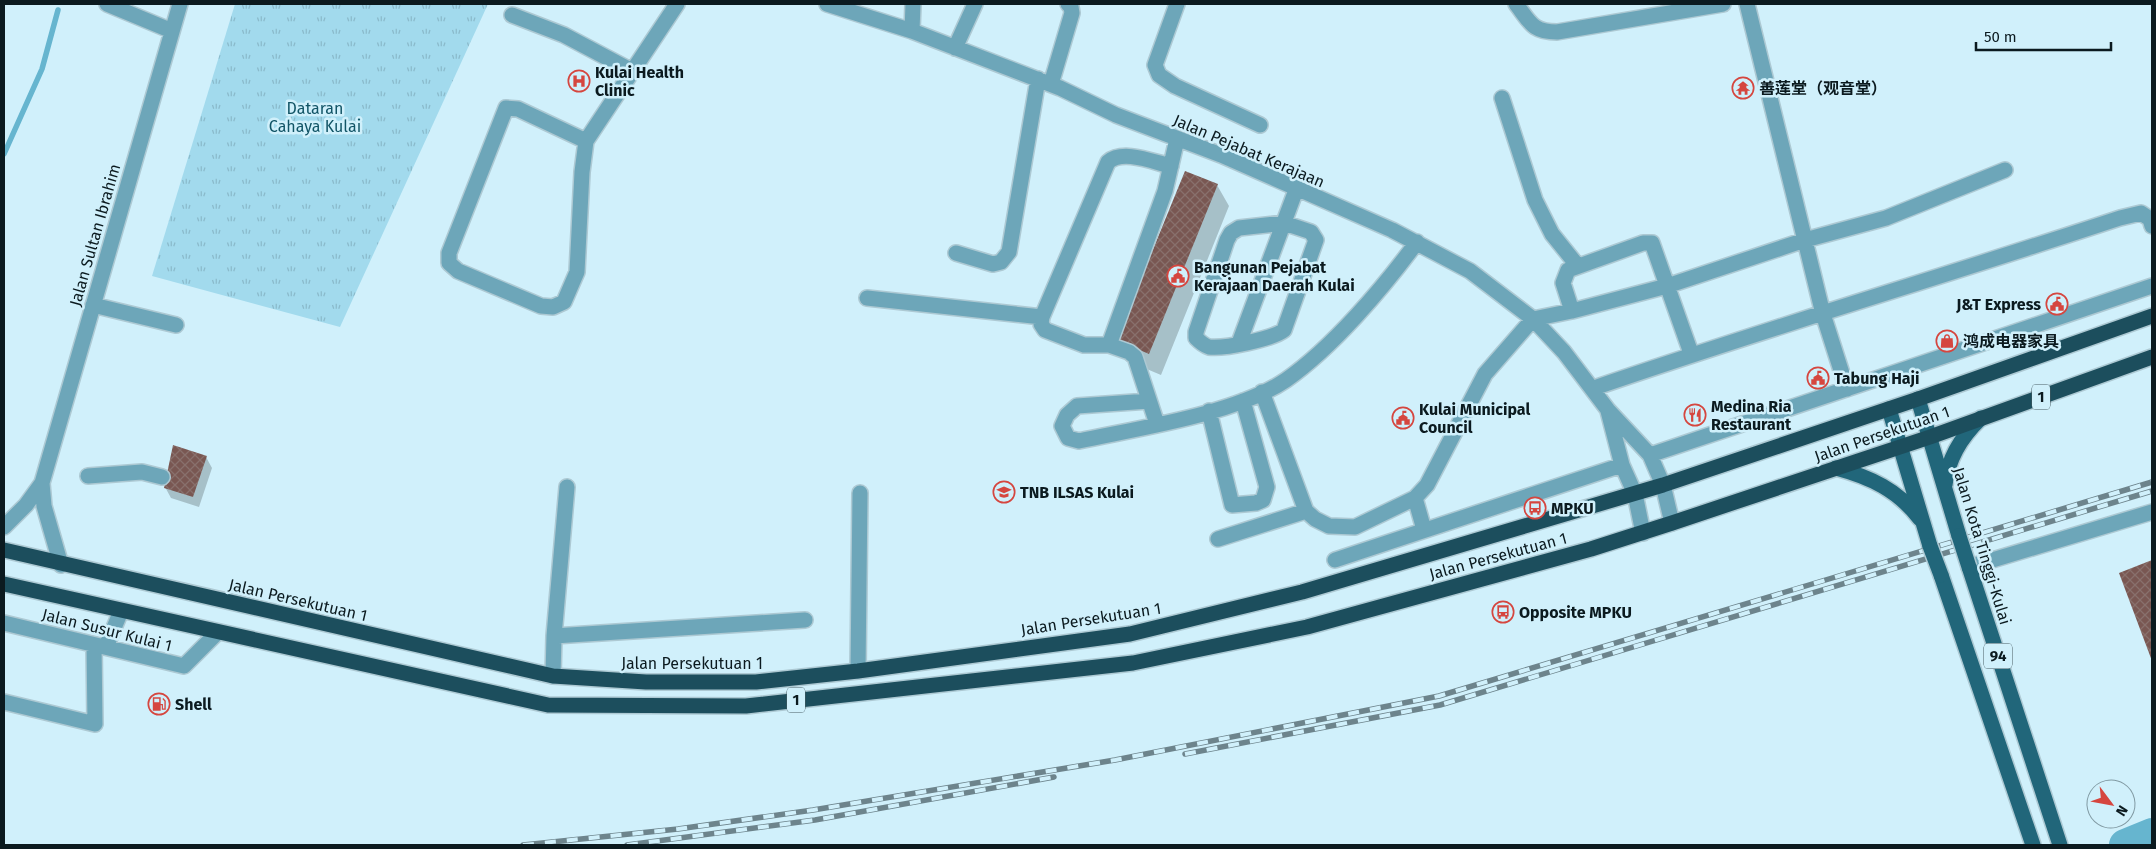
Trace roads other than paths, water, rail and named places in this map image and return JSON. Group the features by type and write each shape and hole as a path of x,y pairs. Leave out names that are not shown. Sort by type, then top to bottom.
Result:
{"highway":[{"name":"Jalan Persekutuan 1","path":"4,550 553,676 646,682 756,682 858,671 1130,634 1302,592 1662,486 1918,400 2152,316"},
{"name":"Jalan Persekutuan 1","path":"4,584 548,705 746,706 1132,662 1306,627 1672,524 1930,437 2152,358"}],"main road":[{"name":"Jalan Kota Tinggi-Kulai","path":"1918,400 1959,536 2060,845"},
{"name":"94","path":"1889,409 1930,546 2033,845"},
{"path":"1944,487 1946,475 1959,442 1981,418"},
{"path":"1836,468 1862,475 1903,498 1925,526"}],"street":[{"path":"107,4 172,31"},
{"name":"Jalan Sultan Ibrahim","path":"4,527 26,506 43,479 180,4"},
{"path":"586,141 518,109 506,108 449,253 449,263 458,271 541,306 553,307 564,302 577,272 582,172 586,141 677,4"},
{"name":"Jalan Pejabat Kerajaan","path":"827,4 912,32 1045,82 1116,115 1221,155 1296,190 1417,242 1470,271 1533,319 1594,388 1608,410 1650,455"},
{"path":"912,4 912,32"},
{"path":"954,48 975,4"},
{"path":"956,253 992,264 1001,262 1009,252 1045,82 1072,13 1072,7 1068,4"},
{"path":"1177,4 1155,65 1159,75 1175,86 1260,124"},
{"path":"1516,4 1535,29 1543,32 1556,32 1723,4"},
{"path":"1747,4 1823,314 1847,389"},
{"path":"512,15 564,35 632,71"},
{"path":"1502,98 1535,200 1552,234 1577,265"},
{"path":"1109,345 1165,192 1177,139"},
{"path":"1157,424 1135,357 1129,352 1109,345 1084,345 1045,330 1041,324 1042,317 1108,162 1122,155 1171,166"},
{"path":"1262,392 1306,511 1329,526 1354,527 1415,498 1427,485 1485,374 1533,319 1572,311 1667,286 1805,240 1886,218 2005,170"},
{"path":"1239,344 1296,190"},
{"path":"1594,388 1692,353 1823,314 2120,218 2141,213 2150,219 2152,226"},
{"path":"1284,223 1310,232 1316,240 1287,324 1279,333 1239,344 1211,347 1202,344 1196,338 1196,332 1227,240 1239,228 1284,223"},
{"path":"1149,401 1077,406 1067,415 1062,426 1068,438 1079,441 1157,424 1243,401 1286,380 1340,332 1398,268 1417,242"},
{"path":"1572,311 1563,283 1568,270 1577,265 1643,243 1652,243 1692,353"},
{"path":"1672,524 1662,486 1650,455 2152,286"},
{"path":"867,298 1042,317"},
{"path":"93,305 176,325"},
{"path":"1209,410 1232,505 1256,503 1263,500 1267,487 1243,401"},
{"name":"Jalan Pejabat Kerajaan","path":"1608,410 1622,465 1635,494 1643,533"},
{"path":"1335,560 1622,465"},
{"path":"88,476 142,472 162,477"},
{"name":"Jalan Sultan Ibrahim","path":"43,479 44,506 61,564"},
{"path":"553,676 554,636 567,487"},
{"path":"858,671 860,493"},
{"path":"1415,498 1423,526 1427,529"},
{"path":"1218,539 1306,511"},
{"path":"1969,567 2152,512"},
{"path":"4,702 95,724 100,646 121,611"},
{"path":"554,636 805,620"},
{"name":"Jalan Susur Kulai 1","path":"4,623 184,666 218,632"}],"waterway":[{"path":"4,154 42,69 58,10"},
{"path":"2125,845 2152,834"}],"railway":[{"path":"523,845 678,829 813,810 1115,760 1439,696 2152,482"},
{"path":"1185,754 1440,705 2152,491"},
{"path":"627,845 815,820 1054,777"}],"place":[{"name":"Kulai Health Clinic","path":"579,81"},
{"name":"善莲堂（观音堂）","path":"1743,88"},
{"name":"Bangunan Pejabat Kerajaan Daerah Kulai","path":"1178,276"},
{"name":"J&T Express","path":"2057,304"},
{"name":"鸿成电器家具","path":"1947,341"},
{"name":"Tabung Haji","path":"1818,378"},
{"name":"Medina Ria Restaurant","path":"1695,415"},
{"name":"Kulai Municipal Council","path":"1403,418"},
{"name":"TNB ILSAS Kulai","path":"1004,492"},
{"name":"MPKU","path":"1535,508"},
{"name":"Opposite MPKU","path":"1503,612"},
{"name":"Shell","path":"159,704"}],"park label":[{"name":"Dataran Cahaya Kulai","path":"315,117"}]}
